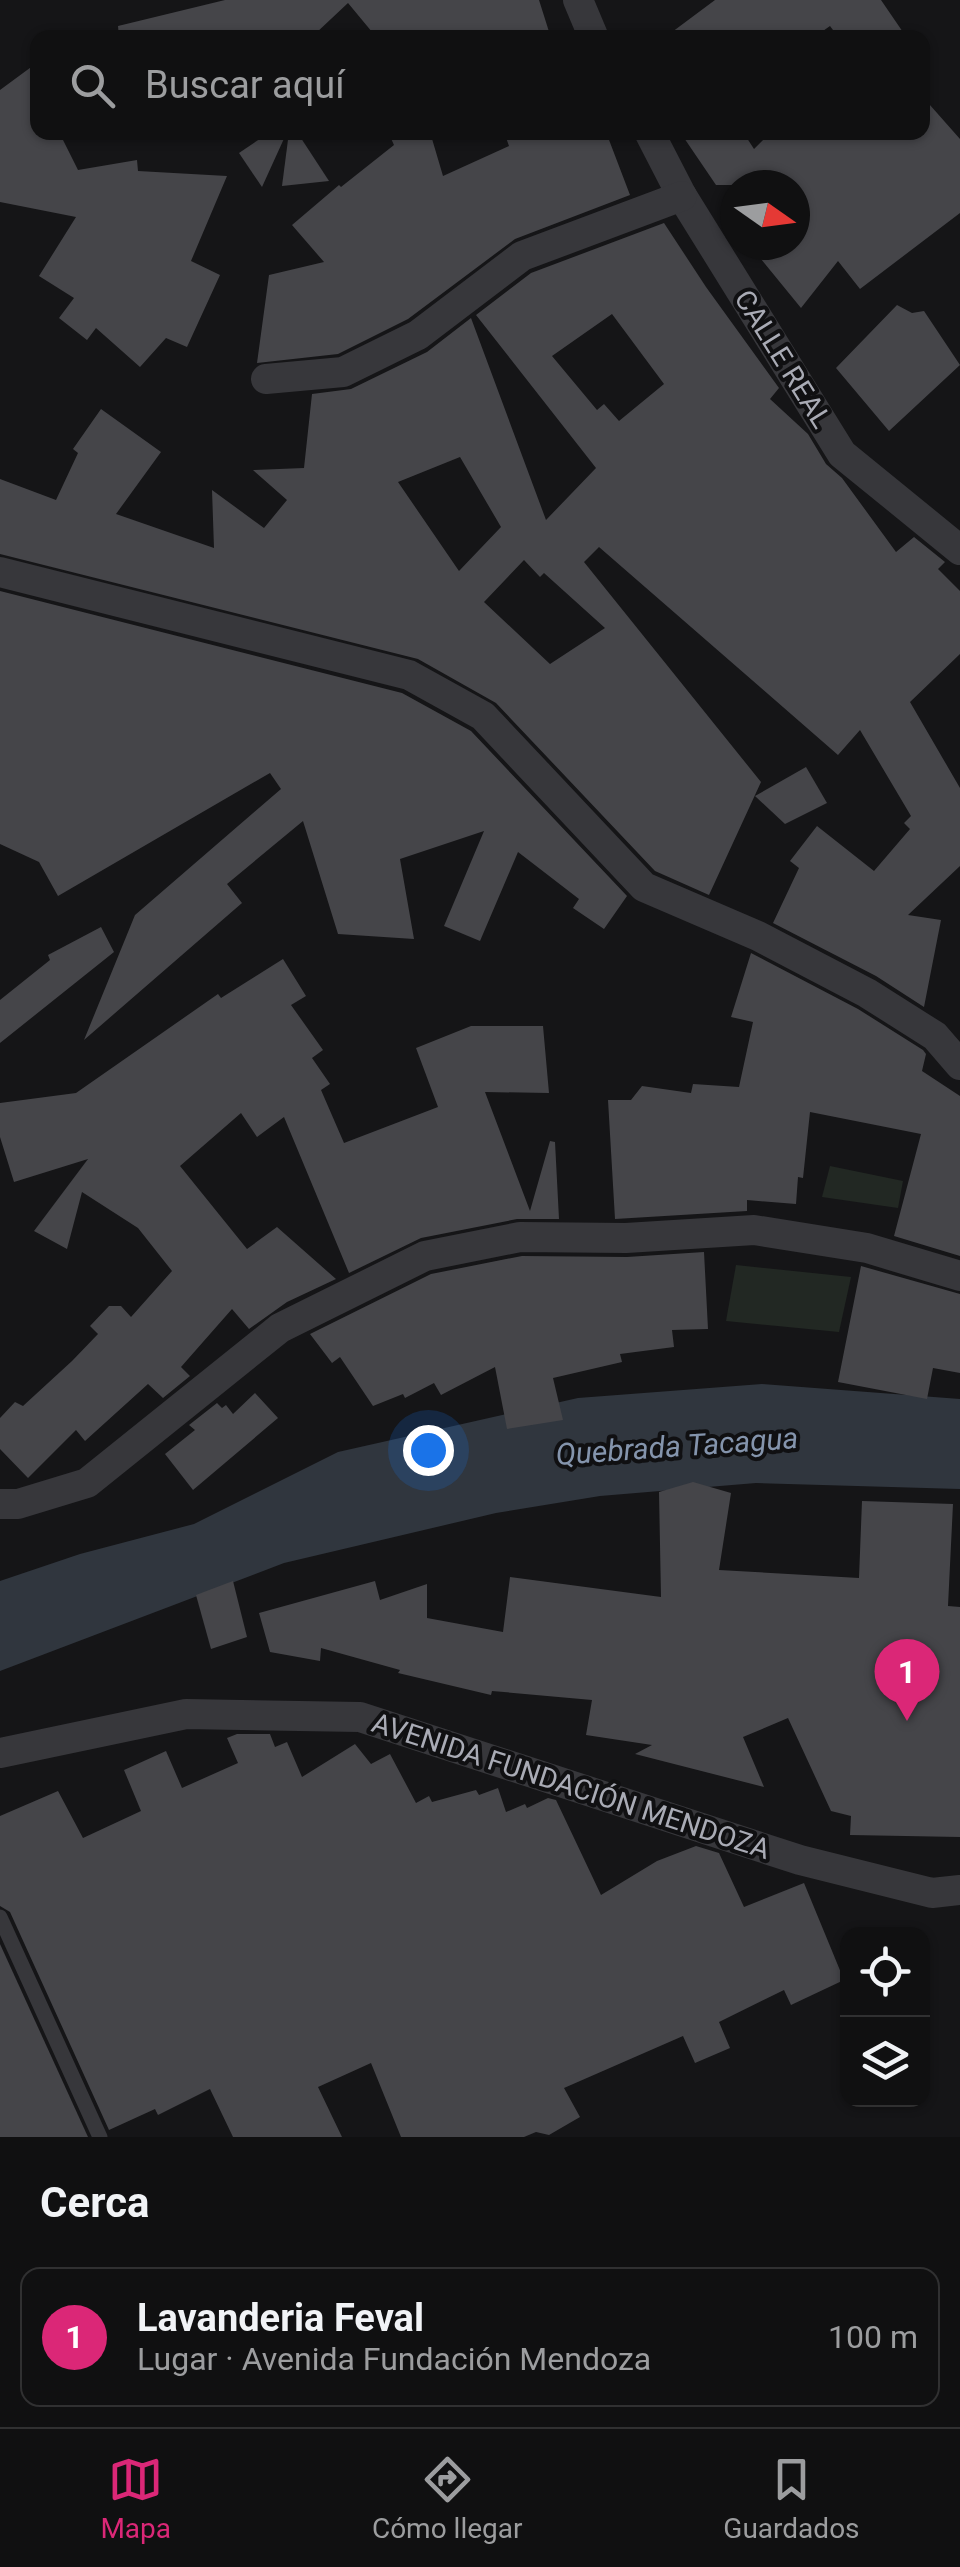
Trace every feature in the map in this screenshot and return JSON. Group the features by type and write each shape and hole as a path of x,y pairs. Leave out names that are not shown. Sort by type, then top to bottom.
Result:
{"street":[{"path":"578,0 591,30"},
{"name":"CALLE REAL","path":"653,140 682,196 842,454 960,550"},
{"path":"266,379 343,372 418,335 522,256 682,196"},
{"path":"0,572 409,675 483,716 644,887 758,936 868,993 935,1036 960,1065"},
{"path":"0,1504 18,1504 87,1483 280,1328 425,1256 520,1237 626,1238 754,1230 868,1248 960,1276"},
{"name":"AVENIDA FUNDACIÓN MENDOZA","path":"0,1753 186,1714 360,1717 800,1860 932,1893 960,1890"}],"lane":[{"path":"0,1917 100,2137"}],"shaded area":[{"path":"830,1166 903,1181 898,1208 822,1197"},
{"path":"736,1265 851,1277 839,1332 726,1321"}],"water":[{"name":"Quebrada Tacagua","path":"762,1384 960,1399 960,1489 756,1483 600,1496 496,1513 284,1563 0,1671 0,1581 80,1554 194,1524 338,1452 578,1398"}],"building":[{"path":"225,0 539,0 548,30 370,30 348,3 319,30 118,30 118,26"},
{"path":"715,0 881,0 902,30 833,30 830,26 824,30 675,30"},
{"path":"30,68 30,140 63,140 78,170 137,160 138,171 227,176 191,261 220,275 187,347 166,338 140,367 96,328 87,340 59,318 74,298 39,276 76,217 0,202 0,90"},
{"path":"930,105 960,139 960,213 860,289 838,261 801,308 762,260 810,260 810,170 720,170 720,185 716,185 685,140 748,140 754,149 763,140 930,140"},
{"path":"258,140 283,140 262,187 239,153"},
{"path":"288,140 302,140 329,181 282,186"},
{"path":"392,140 432,140 443,176 509,146 507,140 609,140 630,195 515,239 408,319 338,354 257,363 269,275 324,262 292,225 394,145"},
{"path":"664,223 779,388 770,399 808,434 826,464 842,478 896,552 914,537 945,562 938,569 960,591 960,654 910,702 960,788 960,866 908,915 941,920 924,1007 876,976 773,923 799,868 790,861 817,826 874,871 910,829 904,823 911,816 860,730 838,755 599,547 584,562 761,782 709,895 655,871 496,703 418,659 0,554 0,479 56,500 78,453 73,449 101,409 161,452 116,514 214,548 212,490 264,528 287,500 253,470 304,468 312,394 351,389 427,352 471,318 546,520 596,468 476,315 531,273","holes":["612,314 664,384 619,421 604,404 597,410 552,356","460,457 501,527 459,571 398,482","524,560 605,628 550,664 484,602"]},
{"path":"897,305 912,313 924,311 960,365 889,431 836,368"},
{"path":"0,591 402,693 471,731 627,896 604,929 573,908 579,899 518,852 480,941 444,926 484,831 400,859 414,939 338,934 303,821 227,884 242,903 84,1040 135,915 281,789 270,773 58,896 39,862 0,844"},
{"path":"806,767 827,803 785,824 755,796"},
{"path":"101,927 114,952 0,1043 0,1000 50,960 48,955"},
{"path":"751,953 858,1009 923,1050 926,1054 922,1071 960,1096 960,1256 894,1236 921,1134 810,1112 803,1178 798,1177 796,1204 747,1200 747,1211 615,1219 608,1100 631,1100 642,1086 691,1093 693,1084 739,1087 753,1022 731,1017"},
{"path":"283,959 306,996 291,1005 323,1050 312,1058 330,1084 321,1090 344,1143 438,1107 416,1048 471,1026 543,1026 549,1093 485,1092 530,1211 550,1141 555,1142 559,1219 517,1219 421,1238 349,1273 284,1117 257,1137 241,1113 180,1166 247,1249 277,1227 336,1279 287,1302 249,1329 232,1309 181,1367 190,1376 163,1398 148,1384 85,1441 76,1430 28,1478 0,1449 0,1418 15,1402 23,1406 72,1361 98,1334 90,1326 109,1306 121,1306 131,1317 172,1271 138,1228 82,1192 67,1249 34,1231 88,1159 14,1182 0,1137 0,1103 76,1093 218,994 221,998"},
{"path":"704,1252 708,1329 672,1330 674,1347 620,1354 622,1362 553,1378 563,1420 507,1429 495,1367 441,1395 434,1383 405,1398 403,1394 373,1406 340,1357 332,1363 310,1334 431,1274 522,1256 627,1257"},
{"path":"861,1266 960,1294 960,1373 933,1368 927,1399 838,1382"},
{"path":"255,1393 278,1418 193,1490 165,1454 195,1430 189,1425 217,1403 222,1408 226,1405 233,1414"},
{"path":"693,1482 731,1493 719,1570 859,1578 862,1501 953,1504 948,1606 960,1607 960,1837 850,1835 851,1816 831,1811 788,1718 743,1737 764,1787 635,1754 652,1745 586,1735 592,1700 492,1691 491,1695 398,1673 400,1670 321,1648 320,1661 270,1652 259,1613 375,1581 380,1600 427,1584 427,1618 503,1632 510,1577 661,1597 659,1492"},
{"path":"233,1581 247,1637 211,1649 196,1595"},
{"path":"237,1734 270,1734 275,1747 287,1742 302,1777 355,1744 371,1764 390,1754 416,1803 429,1796 432,1802 498,1788 506,1812 548,1798 556,1800 601,1895 657,1861 696,1846 719,1853 744,1907 804,1883 840,1970 840,1982 791,2005 784,1990 719,2022 730,2048 695,2063 683,2036 564,2088 580,2117 549,2135 536,2132 524,2137 401,2137 371,2063 318,2087 342,2137 233,2137 210,2089 158,2115 155,2109 109,2130 10,1912 0,1906 0,1816 58,1791 83,1838 141,1811 124,1770 166,1751 182,1788 238,1763 227,1738"},
{"path":"0,1944 88,2137 0,2137"}],"place":[{"name":"Lavanderia Feval","path":"907,1721"}]}
